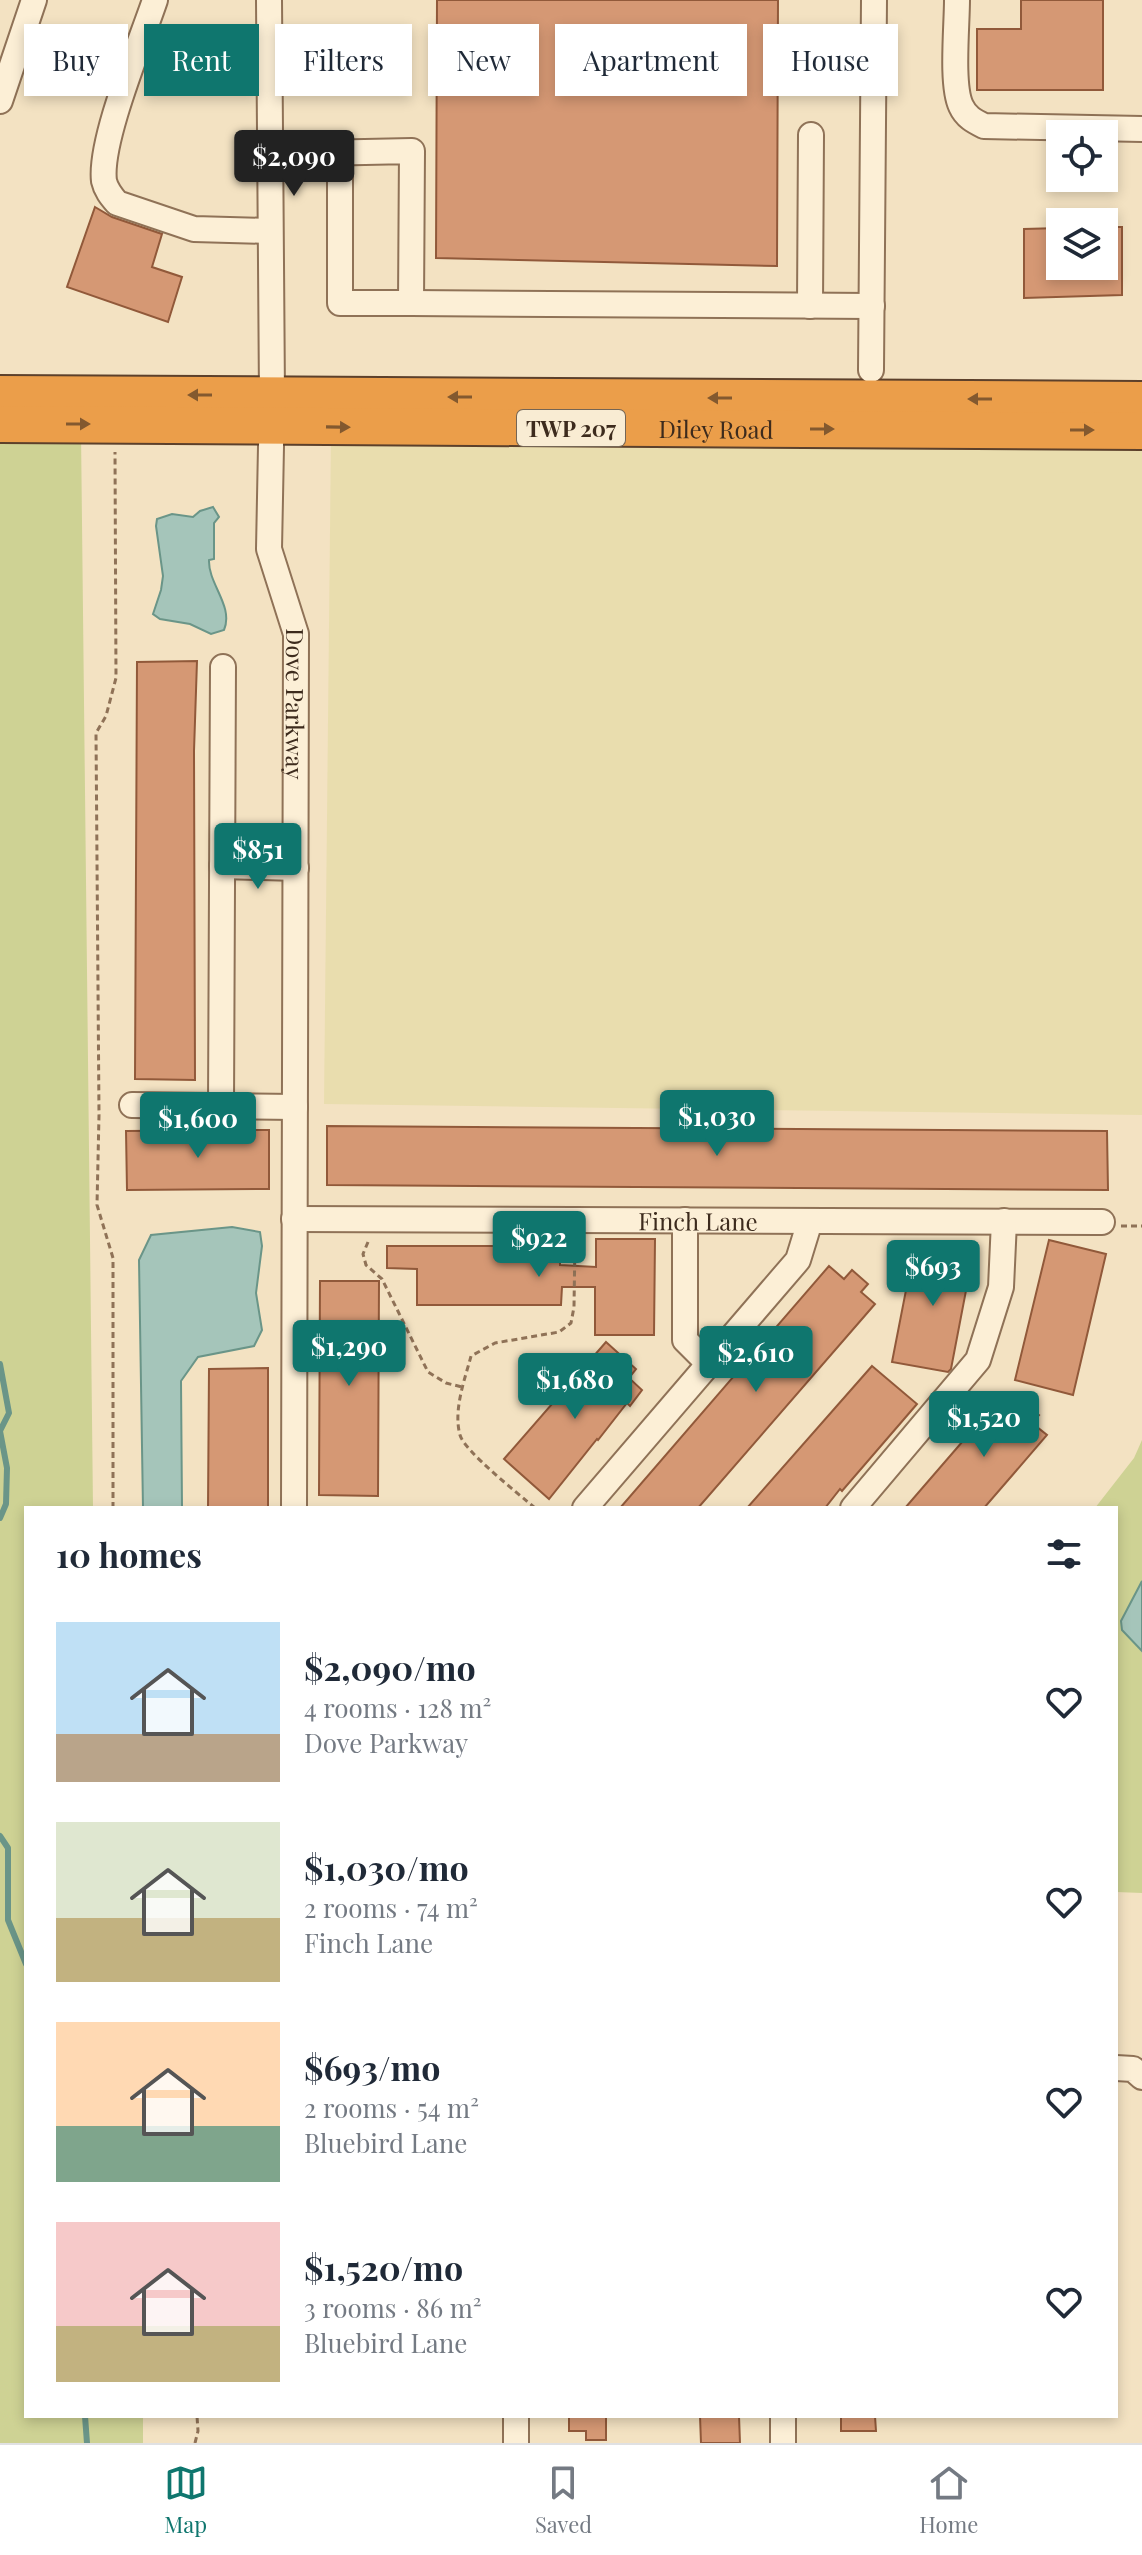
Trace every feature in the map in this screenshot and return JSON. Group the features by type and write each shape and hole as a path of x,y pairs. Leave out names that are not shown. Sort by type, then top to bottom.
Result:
{"highway":[{"name":"Diley Road","path":"0,394 272,410 1142,431"},
{"name":"Diley Road","path":"0,424 272,410 1142,400"}],"street":[{"path":"0,101 34,0"},
{"path":"155,0 113,124 105,164 104,181 108,193 117,203 194,229 270,231"},
{"name":"Dove Parkway","path":"269,0 272,410 269,549 296,634 294,1506"},
{"path":"871,370 874,0"},
{"path":"957,0 957,93 962,109 971,119 984,126 1142,129"},
{"path":"810,306 811,135"},
{"path":"340,151 340,303 872,306"},
{"path":"270,154 412,151 411,303"},
{"path":"221,1106 223,667"},
{"path":"222,866 296,868"},
{"path":"132,1105 295,1107"},
{"name":"Finch Lane","path":"294,1219 1102,1222"},
{"path":"685,1220 685,1340 709,1364"},
{"path":"587,1506 798,1260 810,1221"},
{"path":"855,1506 978,1360 1001,1287 1004,1221"},
{"path":"1118,2068 1133,2069 1142,2077"},
{"path":"516,2418 516,2443"},
{"path":"783,2418 783,2443"}],"path":[{"path":"113,1506 113,1258 97,1205 96,733 106,716 116,678 115,448"},
{"path":"385,1219 363,1254 366,1265 382,1279 428,1372 446,1383 462,1387"},
{"path":"533,1506 464,1444 458,1421 462,1387 471,1356 495,1343 559,1332 571,1323 575,1220"},
{"path":"195,2443 197,2418"}],"shaded area":[{"path":"331,435 1142,441 1142,1115 324,1104"}],"green space":[{"path":"0,432 81,432 93,1506 24,1506 24,2418 143,2418 143,2443 0,2443"},
{"path":"1142,1440 1142,1581 1122,1630 1142,1652 1142,1893 1118,1892 1118,1506 1097,1506 1134,1458"}],"water":[{"path":"213,507 219,517 214,523 214,559 209,560 210,569 226,612 226,621 224,630 211,634 190,624 160,619 153,614 163,576 157,519 172,514 193,517"},
{"path":"232,1227 260,1232 262,1246 256,1293 262,1330 254,1346 198,1357 181,1381 182,1506 143,1506 139,1260 151,1235"},
{"path":"1142,1581 1142,1651 1122,1630 1121,1621"}],"building":[{"path":"437,0 778,0 778,24 763,24 763,96 778,96 777,266 436,258 437,96 539,96 539,24 437,24"},
{"path":"1021,0 1103,0 1103,90 977,90 977,29 1021,29"},
{"path":"95,207 112,217 162,234 152,267 182,277 168,322 67,287"},
{"path":"1118,227 1122,227 1122,295 1024,298 1024,229 1046,228 1046,280 1118,280"},
{"path":"197,661 194,751 195,1080 135,1079 137,662"},
{"path":"327,1126 1107,1131 1108,1190 327,1185"},
{"path":"269,1130 269,1189 127,1190 126,1131"},
{"path":"596,1239 655,1239 654,1335 595,1335 595,1287 562,1287 561,1305 417,1305 417,1269 387,1268 387,1246 560,1246 560,1265 596,1267"},
{"path":"1049,1240 1106,1254 1073,1395 1015,1380"},
{"path":"915,1244 973,1254 948,1372 892,1362"},
{"path":"829,1266 844,1279 852,1270 868,1284 861,1292 875,1304 700,1506 622,1506"},
{"path":"320,1281 379,1281 378,1496 319,1495"},
{"path":"606,1342 636,1369 629,1378 642,1390 630,1406 627,1403 549,1499 504,1459"},
{"path":"872,1366 917,1404 827,1506 749,1506"},
{"path":"268,1368 268,1506 208,1506 209,1369"},
{"path":"1012,1393 1039,1415 1032,1423 1047,1435 986,1506 907,1506 1001,1397 1009,1404"},
{"path":"569,2418 606,2418 606,2440 586,2440 586,2431 569,2431"},
{"path":"700,2418 739,2418 740,2443 701,2443"},
{"path":"841,2418 875,2418 876,2431 841,2431"}],"waterway":[{"path":"0,1364 9,1413 0,1431 7,1468 6,1504 0,1518"},
{"path":"0,1836 8,1848 8,1920 24,1959"},
{"path":"85,2418 87,2443"}]}
